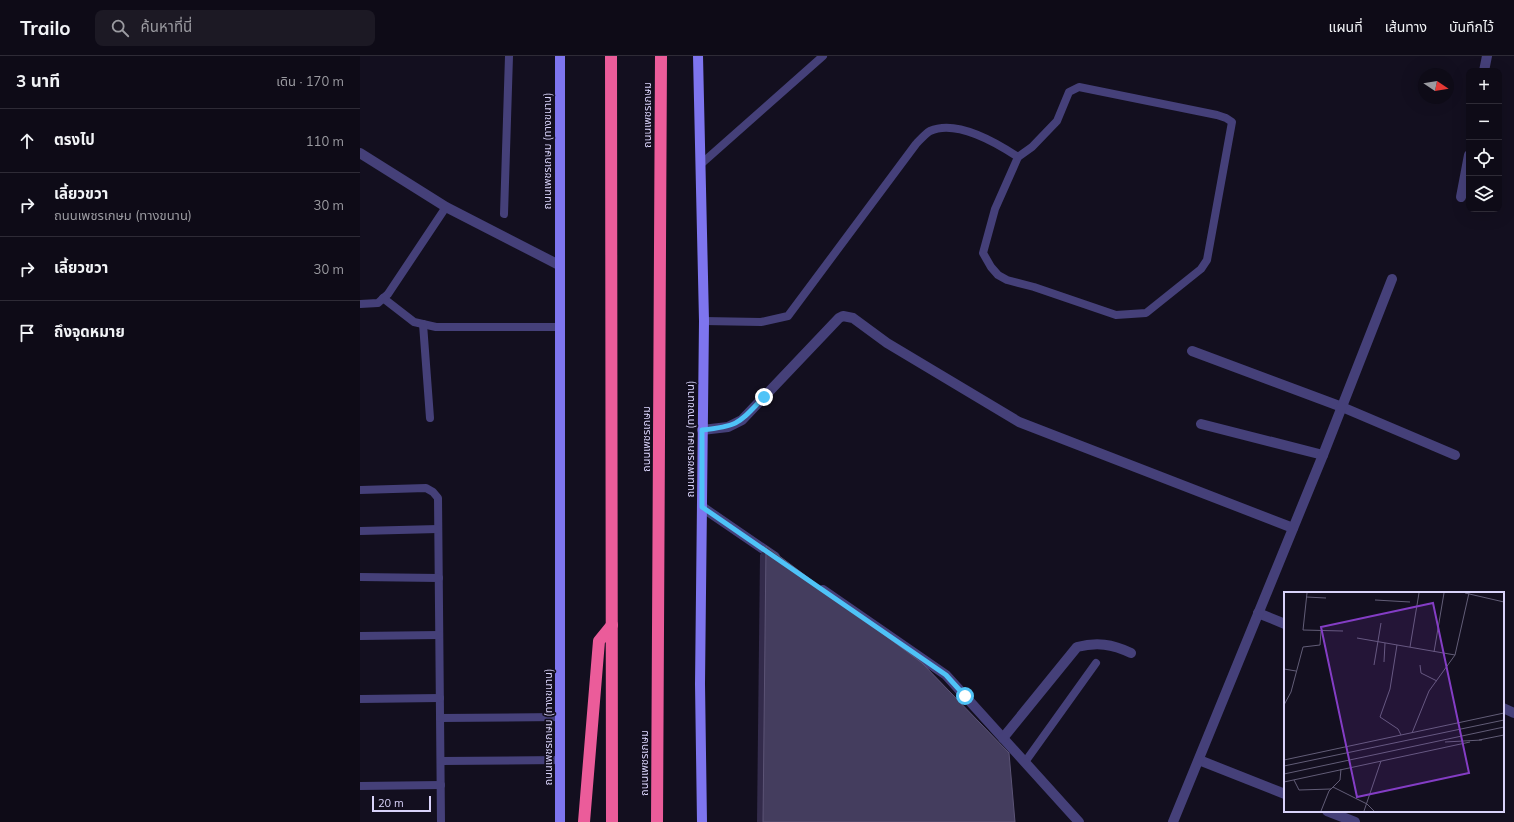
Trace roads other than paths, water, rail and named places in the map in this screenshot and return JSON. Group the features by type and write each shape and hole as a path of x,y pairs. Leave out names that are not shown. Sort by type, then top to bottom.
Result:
{"highway":[{"path":"611,56 612,822"},
{"name":"ถนนเพชรเกษม","path":"656,822 660,56"},
{"path":"584,822 598,641 612,625"}],"main road":[{"name":"ถนนเพชรเกษม (ทางขนาน)","path":"560,56 558,265 560,327 560,822"},
{"name":"ถนนเพชรเกษม (ทางขนาน)","path":"698,56 704,321 700,684 702,822"}],"street":[{"path":"1485,68 1487,56"},
{"path":"360,153 446,206 558,265"},
{"path":"1461,197 1466,171"},
{"path":"1174,822 1323,455 1392,279"},
{"path":"702,430 728,427 742,420 839,318 851,317 887,343 1019,422 1293,528"},
{"path":"1192,351 1342,407 1455,455"},
{"path":"1201,424 1323,455"},
{"path":"702,507 785,564"},
{"path":"818,586 946,675 1079,822"},
{"path":"1258,614 1284,624"},
{"path":"1003,738 1077,647 1089,644 1104,644 1115,646 1131,653"},
{"path":"1504,708 1514,713"},
{"path":"1199,760 1284,794"},
{"path":"1330,812 1355,822"}],"lane":[{"path":"504,214 509,56"},
{"path":"701,164 823,56"},
{"path":"1079,87 1217,115 1232,122 1207,260 1201,268 1146,313 1116,315 1034,287 1007,280 998,275 991,267 983,253 995,209 1018,157 1032,147 1057,121 1069,92 1079,87"},
{"path":"704,321 761,322 788,316 916,144 931,131 953,128 969,132 997,143 1018,157"},
{"path":"360,304 378,303 383,298 446,206"},
{"path":"383,298 414,322 436,327 560,327"},
{"path":"423,324 430,418"},
{"path":"360,490 426,488 433,492 438,498 441,822"},
{"path":"360,530 438,529"},
{"path":"360,577 439,578"},
{"path":"360,636 439,635"},
{"path":"1026,762 1096,663"},
{"path":"360,699 440,698"},
{"path":"440,718 561,717"},
{"path":"440,760 561,760"},
{"path":"360,786 441,785"}]}
